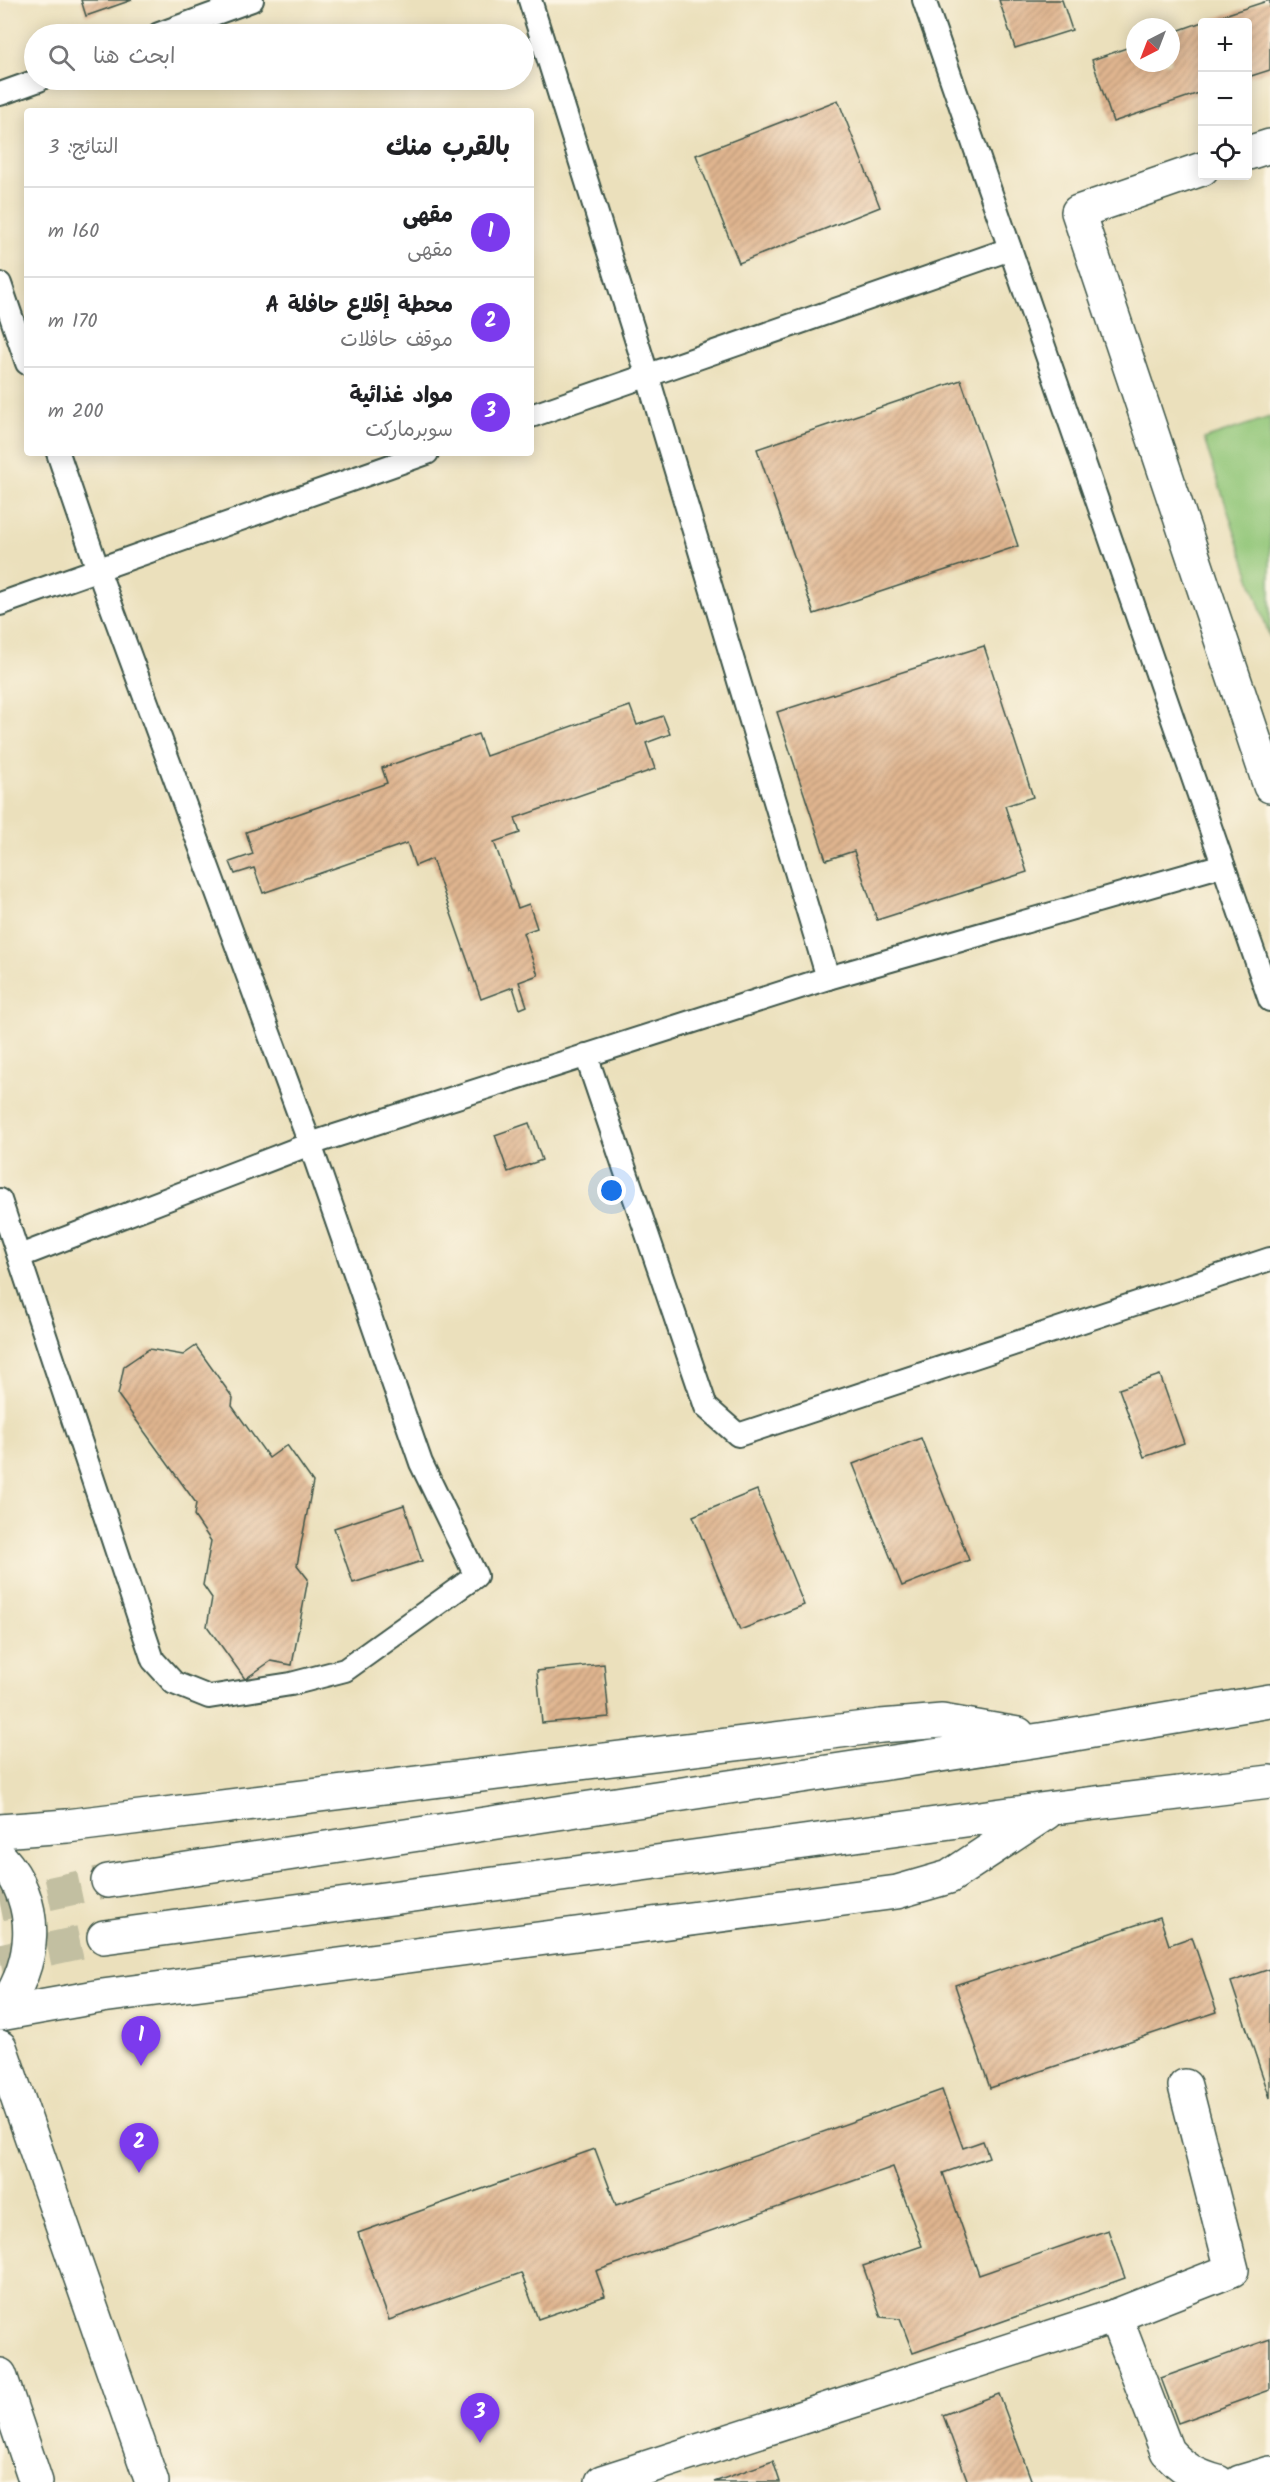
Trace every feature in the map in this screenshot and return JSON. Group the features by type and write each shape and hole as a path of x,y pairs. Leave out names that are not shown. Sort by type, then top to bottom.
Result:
{"main road":[{"path":"1252,152 1270,146"},
{"path":"1198,171 1078,212 1270,786"},
{"path":"108,1881 1046,1739 1270,1701"},
{"path":"0,1831 67,1826 942,1720 1046,1739"},
{"path":"104,1938 1054,1808 1270,1782"},
{"path":"0,2014 114,1995 897,1892 949,1877 1054,1808"},
{"path":"0,1815 33,1824 67,1826"},
{"path":"0,1857 21,1889 29,1915 30,1942 26,1968 15,1993 0,2014"},
{"path":"0,2046 152,2482"},
{"path":"603,2482 1115,2316 1232,2270 1185,2086"},
{"path":"1115,2316 1167,2451 1181,2466 1198,2476 1218,2482"},
{"path":"0,2374 36,2482"},
{"path":"1240,2482 1270,2473"}],"lane":[{"path":"186,24 252,0"},
{"path":"530,0 647,374 828,978"},
{"path":"924,0 1270,1000"},
{"path":"0,94 24,85"},
{"path":"534,415 1010,249"},
{"path":"0,284 24,354"},
{"path":"0,1200 153,1660 174,1683 209,1697 291,1684 345,1670 476,1576 421,1463 310,1144 98,570 59,456"},
{"path":"0,604 419,456"},
{"path":"20,1256 310,1144 828,978 1223,865"},
{"path":"585,1055 706,1407 738,1435 1270,1259"}],"green space":[{"path":"1270,417 1270,638 1204,439"}],"building":[{"path":"81,0 132,0 86,16"},
{"path":"999,0 1062,0 1072,30 1015,48"},
{"path":"1270,0 1270,70 1252,76 1252,18 1215,18"},
{"path":"1198,23 1198,93 1113,122 1092,60 1126,48 1126,72 1180,72 1180,30"},
{"path":"838,100 880,207 739,263 696,155"},
{"path":"961,380 1018,546 814,614 757,449"},
{"path":"984,646 1033,797 1005,806 1027,872 877,920 854,851 826,860 777,712"},
{"path":"630,706 637,725 663,716 670,734 646,743 655,769 515,818 520,833 494,842 518,908 529,904 537,928 523,933 538,975 519,982 527,1006 520,1009 513,987 481,999 432,859 415,866 407,843 263,893 254,868 235,874 230,862 253,854 246,832 387,783 382,768 478,734 486,756"},
{"path":"529,1123 542,1160 508,1172 495,1135"},
{"path":"196,1346 233,1398 232,1406 269,1458 287,1445 313,1482 297,1565 308,1579 292,1665 271,1661 245,1679 207,1626 212,1598 203,1585 211,1541 194,1516 196,1503 118,1395 124,1366 149,1349 183,1355"},
{"path":"1160,1375 1184,1443 1144,1457 1119,1389"},
{"path":"921,1438 969,1560 902,1586 853,1464"},
{"path":"757,1490 804,1605 740,1630 693,1516"},
{"path":"404,1505 422,1561 353,1583 334,1528"},
{"path":"604,1664 609,1717 542,1723 537,1671"},
{"path":"1160,1917 1169,1945 1192,1937 1217,2012 990,2088 955,1985"},
{"path":"1270,1969 1270,2098 1231,1982"},
{"path":"942,2090 963,2148 983,2141 989,2157 943,2173 979,2275 1108,2230 1125,2278 913,2353 900,2319 881,2317 863,2266 922,2246 893,2167 596,2271 605,2296 538,2319 521,2273 389,2320 358,2233 595,2149 616,2205"},
{"path":"1270,2339 1270,2390 1178,2423 1161,2378"},
{"path":"999,2394 1032,2482 968,2482 943,2415"},
{"path":"773,2461 780,2482 714,2482"}],"tunnel":[{"path":"0,1904 108,1881"},
{"path":"0,1960 104,1937"}],"place":[{"name":"مقهى","path":"141,2066"},
{"name":"محطة إقلاع حافلة A","path":"139,2173"},
{"name":"مواد غذائية","path":"480,2443"}]}
